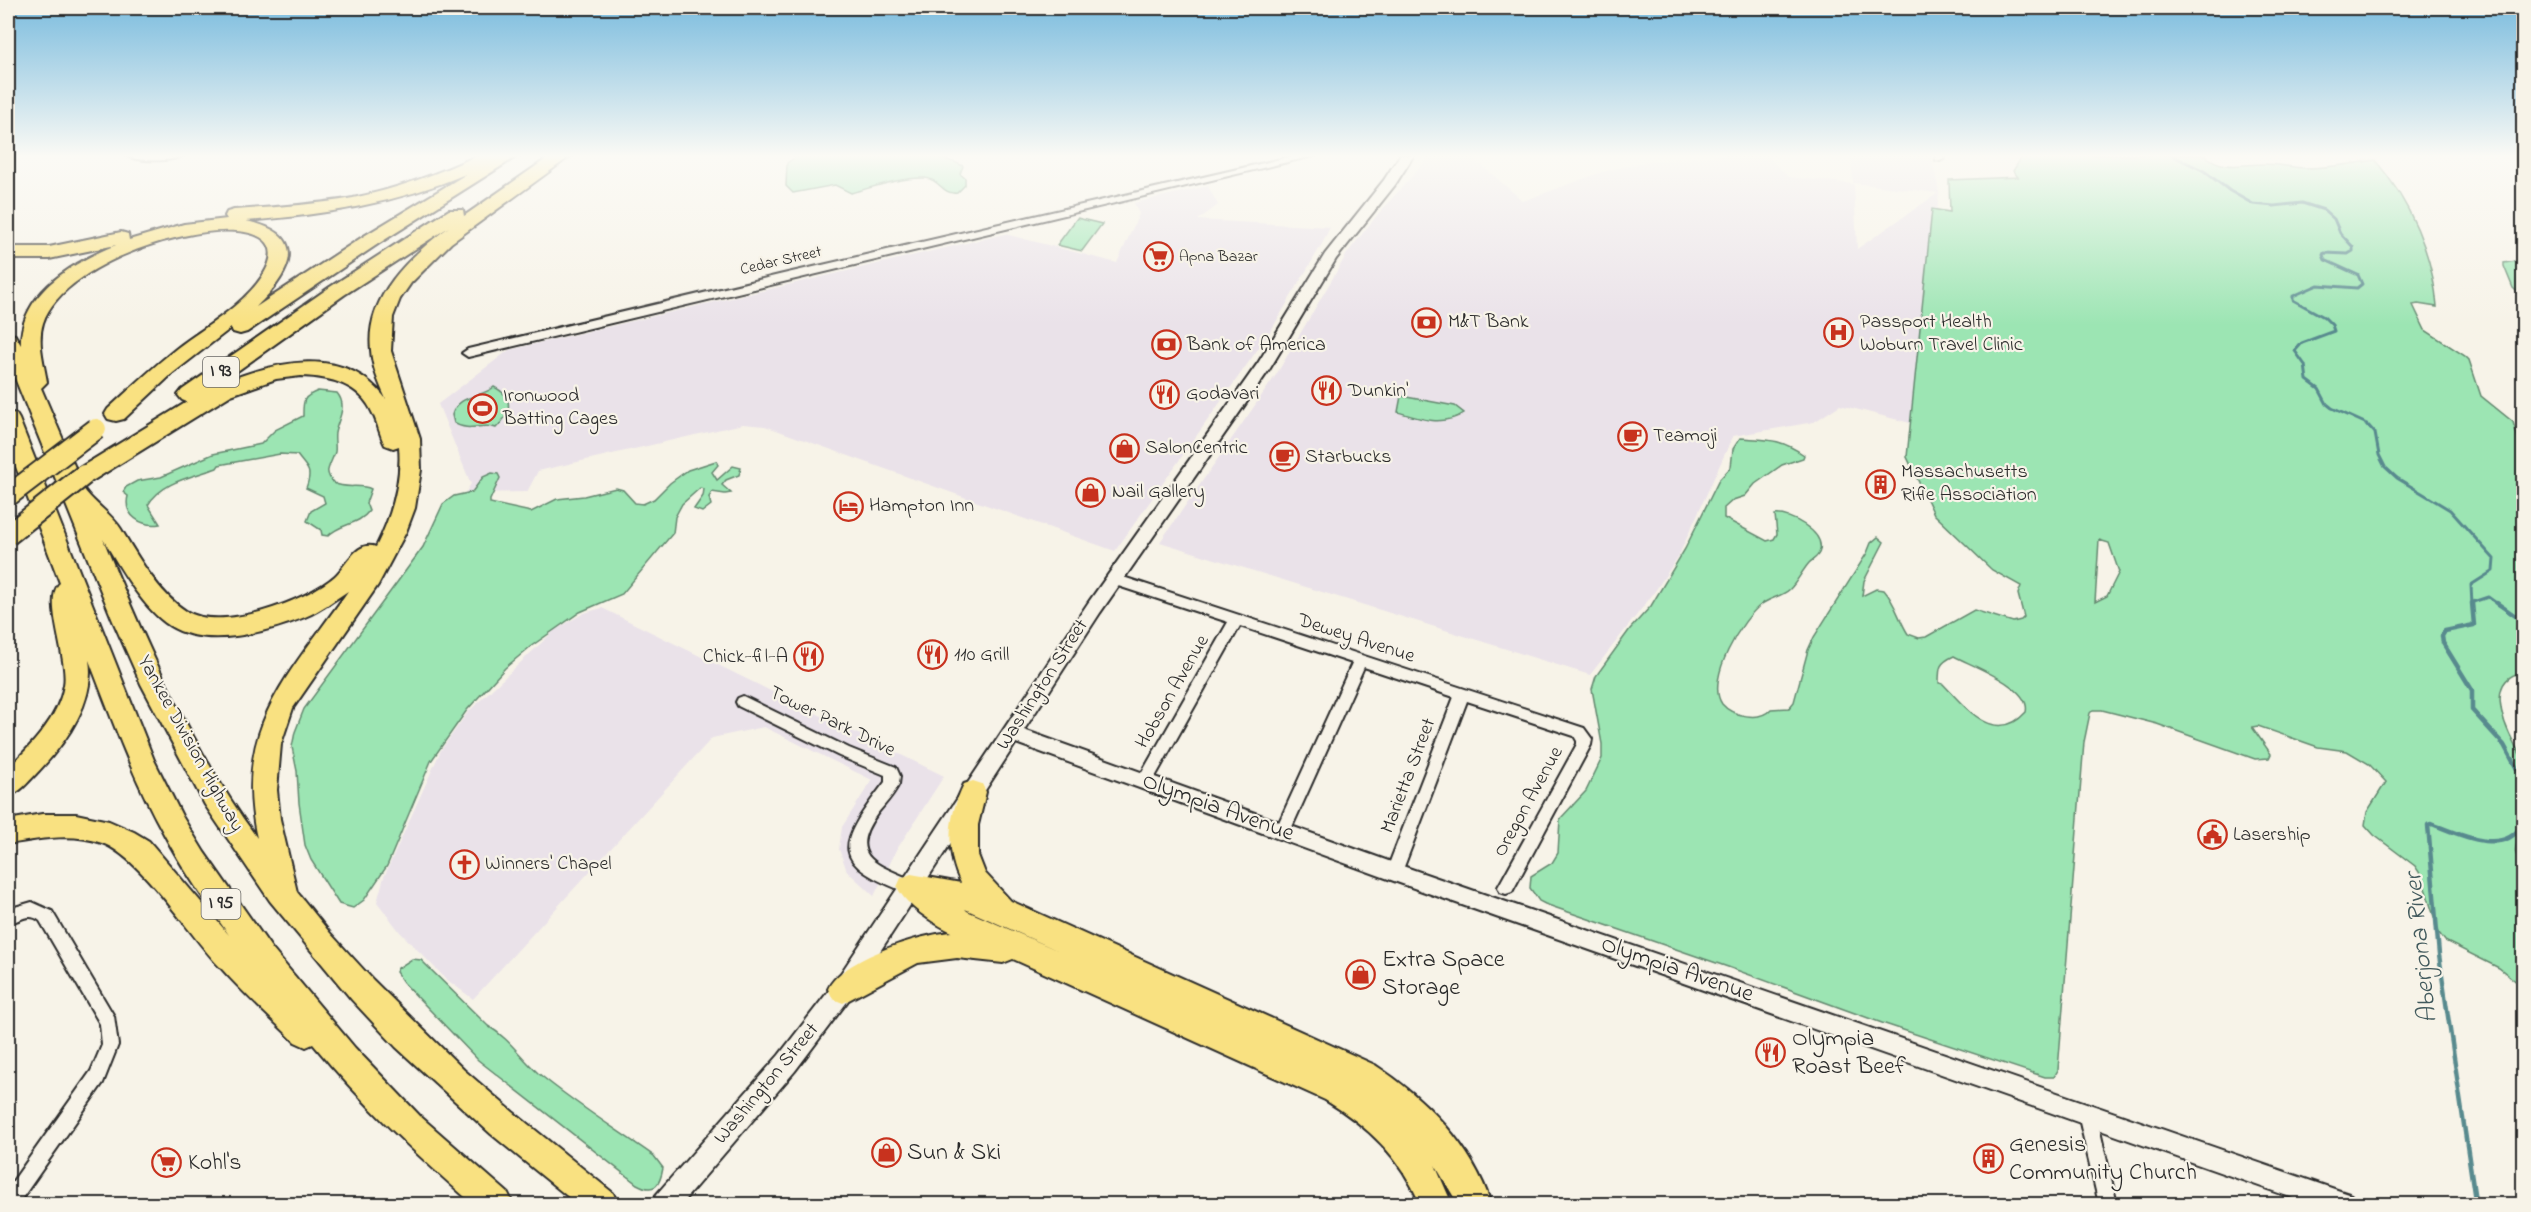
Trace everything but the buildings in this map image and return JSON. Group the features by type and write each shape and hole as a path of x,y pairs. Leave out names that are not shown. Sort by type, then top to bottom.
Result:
{"highway":[{"path":"8,253 59,252 206,219 284,212"},
{"name":"I 93","path":"8,496 116,414 318,274 419,212"},
{"name":"I 93","path":"109,458 219,373 337,291 461,212"},
{"path":"285,900 268,824 264,791 271,732 279,711 295,684 385,551 399,520 409,483 411,455 408,434 379,347 381,324 386,307 403,279 425,256 486,212"},
{"path":"44,419 32,355 31,331 44,304 68,280 94,262 119,250 182,230 234,224 255,227 272,236 280,249 279,262 265,285 245,305 171,363 116,414"},
{"name":"Yankee Division Highway","path":"8,340 44,419 80,485 131,635 187,748 241,838 285,900 336,963 395,1026 462,1090 536,1153 602,1204"},
{"path":"8,535 80,485 109,458 158,432 191,408 230,387 271,374 316,369 335,371 352,377 364,386 378,403 392,435 396,474 390,504 377,538 363,562 343,583 298,610 268,621 224,628 192,624 170,614 140,579 80,485"},
{"name":"Yankee Division Highway","path":"8,419 141,761 167,814 214,894 262,959 375,1094 423,1140 497,1204"},
{"path":"8,452 32,484"},
{"path":"8,785 56,731 66,713 77,682 77,657 67,625 65,569"},
{"path":"973,792 963,828 962,845 965,859 982,890 1010,915"},
{"path":"8,832 50,826 75,826 107,831 128,842 139,850 230,958 272,1002 375,1094"},
{"path":"911,887 968,897 1370,1080 1399,1101 1428,1129 1450,1158 1475,1204"},
{"path":"911,887 951,916 1314,1078 1355,1099 1403,1142 1424,1175 1436,1204"},
{"path":"843,989 899,955 934,945 976,945 1055,963"},
{"path":"536,1153 623,1204"}],"main road":[{"name":"Washington Street","path":"665,1204 787,1063 843,989 1114,579 1264,366 1340,243 1366,212"},
{"name":"Olympia Avenue","path":"1011,733 1394,872 2343,1204"}],"street":[{"name":"Cedar Street","path":"468,353 1067,212"},
{"name":"Dewey Avenue","path":"1114,579 1236,621 1576,730 1584,737"},
{"name":"Hobson Avenue","path":"1145,781 1236,621"},
{"path":"1282,831 1359,660"},
{"name":"Marietta Street","path":"1394,872 1462,694"},
{"name":"Tower Park Drive","path":"743,702 834,747 891,771 892,784 860,829 856,849 863,863 911,887"},
{"name":"Oregon Avenue","path":"1506,887 1584,745 1584,737"},
{"path":"8,917 30,909 45,914 104,1014 110,1035 107,1055 97,1077 8,1203"},
{"path":"2087,1114 2108,1204"}],"shaded area":[{"path":"1138,212 1209,212 1198,220 1330,227 1270,332 1115,551 765,426 743,424 538,471 527,492 465,493 471,484 438,404 509,350 1005,234 1117,263 1139,214"},
{"path":"1380,212 1855,212 1857,249 1911,212 1937,212 1918,425 1840,405 1814,422 1733,436 1678,557 1653,594 1590,675 1160,542 1276,375 1348,252"},
{"path":"602,608 944,776 897,849 874,896 847,871 839,849 842,827 872,780 764,727 712,738 473,999 446,979 400,932 377,902 384,877 441,750 468,712 555,630 584,613"}],"green space":[{"path":"1932,212 2410,212 2425,248 2435,287 2437,307 2413,305 2425,330 2469,360 2481,396 2513,422 2523,455 2523,672 2512,676 2504,683 2500,702 2506,724 2524,762 2525,770 2523,837 2518,840 2515,850 2516,855 2523,862 2523,987 2499,968 2445,941 2439,933 2421,875 2415,866 2374,835 2365,825 2367,812 2386,782 2369,764 2347,751 2318,747 2258,726 2252,727 2271,754 2269,758 2255,759 2157,724 2102,710 2093,710 2090,713 2084,742 2058,1070 2054,1077 2045,1077 1882,1023 1539,901 1530,888 1531,876 1552,863 1558,853 1560,819 1586,791 1602,758 1602,744 1592,689 1596,676 1630,629 1651,606 1685,549 1719,480 1731,467 1733,449 1740,438 1780,443 1804,455 1803,458 1782,465 1755,484 1745,496 1733,500 1724,508 1724,518 1767,541 1774,539 1777,534 1775,515 1789,517 1811,530 1820,543 1820,550 1790,589 1762,604 1736,635 1728,650 1718,680 1718,693 1722,704 1732,712 1753,716 1766,713 1771,709 1789,708 1794,702 1808,650 1814,637 1871,543 1878,537 1884,542 1864,581 1862,596 1876,589 1884,590 1908,634 1919,638 1926,637 1974,610 2013,622 2024,617 2018,594 2021,586 1992,570 1934,514 1907,457","holes":["2099,540 2109,543 2119,572 2107,596 2095,602","1954,656 1999,678 2020,694 2025,703 2026,712 2014,722 2003,725 1992,724 1981,719 1970,712 1943,684 1939,683 1941,666"]},
{"path":"1077,218 1102,224 1082,251 1057,245"},
{"path":"2524,260 2523,297 2513,288 2504,263"},
{"name":"Ironwood Batting Cages","path":"494,387 501,391 508,401 505,417 496,428 491,426 465,427 454,423 452,415 459,403"},
{"path":"318,391 337,393 342,403 335,433 335,452 328,473 333,482 339,485 371,489 366,503 369,511 365,516 328,536 322,535 321,530 307,521 311,511 325,503 323,496 306,488 309,473 297,455 280,454 219,465 217,468 188,477 161,490 148,505 160,524 141,522 131,514 127,503 128,496 123,492 126,487 137,481 161,477 213,454 261,444 275,430 303,416 304,400"},
{"path":"1401,396 1455,406 1464,413 1440,421 1415,417 1398,412"},
{"path":"716,461 718,465 712,472 717,480 733,466 741,468 739,475 726,480 722,485 731,493 712,492 709,497 711,505 702,512 694,509 703,496 704,489 700,488 682,504 675,517 673,533 622,594 580,612 530,647 505,668 467,710 431,761 387,866 364,900 353,908 339,904 311,860 305,845 297,771 292,747 295,732 304,709 423,547 443,504 454,496 472,492 483,477 492,473 498,474 500,478 490,503 531,512 557,499 584,496 616,488 623,490 635,503 643,504 654,499 688,470"},
{"path":"412,959 421,960 538,1073 654,1156 663,1168 656,1186 648,1188 637,1184 478,1060 396,972 398,968"}],"waterway":[{"name":"Aberjona River","path":"2326,212 2334,219 2340,233 2353,247 2353,251 2348,254 2324,253 2325,260 2358,275 2362,284 2357,288 2318,285 2293,296 2293,300 2324,317 2332,325 2334,331 2302,343 2295,351 2305,365 2307,380 2319,389 2327,404 2367,424 2375,433 2379,455 2385,467 2397,478 2450,510 2494,559 2493,571 2471,585 2472,605"},
{"path":"2473,602 2488,597 2499,605"},
{"name":"Aberjona River","path":"2472,603 2474,625 2445,631 2442,636 2443,643 2472,690 2472,710 2504,745 2524,782"},
{"path":"2497,603 2524,622"},
{"name":"Aberjona River","path":"2475,1200 2439,955 2428,825 2432,824 2479,840 2503,840 2513,835 2521,826 2521,800 2524,792"}],"place":[{"name":"Apna Bazar","path":"1158,257"},
{"name":"M&T Bank","path":"1427,322"},
{"name":"Passport Health Woburn Travel Clinic","path":"1839,333"},
{"name":"Bank of America","path":"1166,345"},
{"name":"Dunkin'","path":"1327,391"},
{"name":"Godavari","path":"1165,394"},
{"name":"Ironwood Batting Cages","path":"482,408"},
{"name":"Teamoji","path":"1632,436"},
{"name":"SalonCentric","path":"1124,448"},
{"name":"Starbucks","path":"1284,457"},
{"name":"Massachusetts Rifle Association","path":"1880,484"},
{"name":"Nail Gallery","path":"1091,492"},
{"name":"Hampton Inn","path":"848,506"},
{"name":"110 Grill","path":"933,655"},
{"name":"Chick-fil-A","path":"809,657"},
{"name":"Lasership","path":"2212,835"},
{"name":"Winners' Chapel","path":"464,864"},
{"name":"Extra Space Storage","path":"1361,974"},
{"name":"Olympia Roast Beef","path":"1771,1053"},
{"name":"Sun & Ski","path":"886,1153"},
{"name":"Genesis Community Church","path":"1988,1159"},
{"name":"Kohl's","path":"167,1163"}]}
